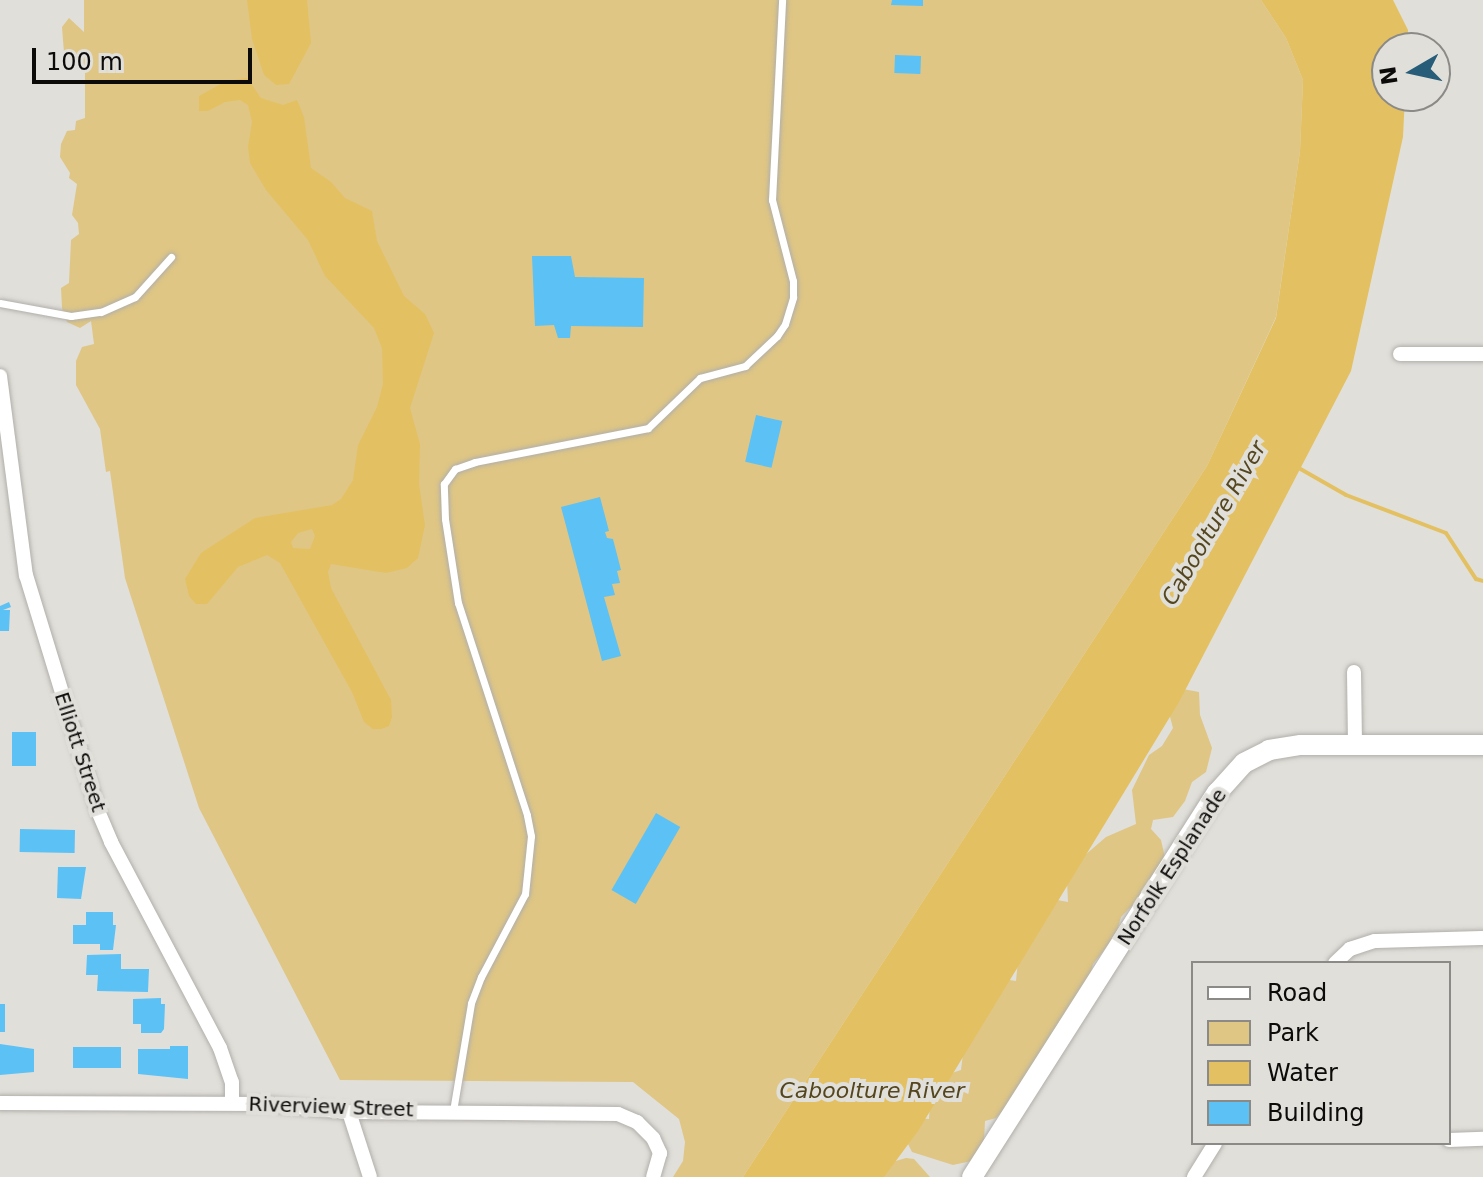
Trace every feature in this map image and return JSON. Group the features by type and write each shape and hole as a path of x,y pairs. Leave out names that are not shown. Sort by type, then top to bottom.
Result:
{"street":[{"path":"1400,354 1483,354"},
{"name":"Elliott Street","path":"0,376 26,575 98,811 111,842 220,1048 232,1082 232,1103"},
{"path":"1354,672 1355,744"},
{"name":"Norfolk Esplanade","path":"972,1177 1217,793 1244,763 1269,750 1301,745 1483,745"},
{"path":"1337,961 1350,949 1375,941 1483,938"},
{"name":"Riverview Street","path":"0,1103 232,1103 349,1112 618,1114 637,1122 653,1138 660,1153 653,1177"},
{"path":"349,1112 370,1177"},
{"path":"1451,1140 1483,1139"},
{"path":"1194,1177 1214,1145"}],"lane":[{"path":"453,1111 471,1003 481,977 525,894 530,865 527,815 458,603 445,519 444,484 455,469 475,462 648,428 700,378 745,366 777,336 785,324 793,297 793,281 772,200 782,0"},
{"path":"0,303 71,316 101,312 135,297 171,257"}],"green space":[{"path":"84,0 1261,0 1286,38 1303,80 1300,151 1276,317 1207,466 743,1177 673,1177 683,1161 685,1142 679,1119 633,1082 340,1080 199,808 125,578 110,471 106,472 100,429 76,385 76,361 82,347 94,344 91,321 80,328 67,322 62,308 61,288 69,283 71,240 79,234 78,223 72,215 77,184 69,178 70,173 60,157 61,144 67,131 75,130 76,121 85,118 85,69 64,53 62,27 69,18 84,32"},
{"path":"1177,688 1199,692 1200,715 1212,748 1206,772 1192,782 1185,801 1173,817 1153,820 1151,829 1161,840 1166,862 1154,883 1121,917 1116,935 1093,964 1088,985 1020,1092 996,1118 985,1121 984,1141 976,1160 953,1165 912,1152 903,1134 911,1118 929,1119 930,1102 945,1095 941,1088 949,1074 961,1070 964,1045 996,978 1016,981 1018,961 1052,899 1068,902 1067,881 1077,862 1106,837 1136,824 1132,790 1149,755 1162,746 1173,728 1165,698"},
{"path":"914,1159 930,1177 878,1177 889,1163"}],"water":[{"path":"247,0 307,0 311,43 289,84 276,85 264,75 252,39"},
{"name":"Caboolture River","path":"1261,0 1393,0 1408,30 1371,32 1371,112 1404,112 1403,137 1351,371 1179,702 918,1131 884,1177 743,1177 1207,466 1276,318 1300,151 1303,80 1286,38"},
{"path":"247,78 261,98 283,105 297,100 304,117 311,168 331,182 345,198 372,211 377,241 404,296 425,314 434,333 410,408 420,444 419,484 425,525 418,558 407,568 386,573 331,564 328,572 331,588 391,700 389,726 381,729 373,729 364,722 352,692 280,563 267,555 238,567 207,604 196,604 189,596 185,579 201,553 255,518 332,505 341,499 353,480 358,445 377,407 383,384 382,348 374,328 325,276 308,240 266,190 250,163 248,147 252,122 248,105 240,100 199,111 199,96 226,81","holes":["312,529 315,536 310,549 293,548 291,542 298,533"]}],"building":[{"path":"892,0 923,0 923,6 891,5"},
{"path":"895,55 921,56 920,74 894,73"},
{"path":"532,256 571,256 575,277 644,278 643,327 571,326 570,338 558,338 554,325 535,326"},
{"path":"756,415 782,421 772,468 745,462"},
{"path":"600,497 609,531 605,532 607,538 613,539 621,570 617,571 620,583 612,584 615,595 604,597 621,656 602,661 561,507"},
{"path":"9,602 11,607 3,610 10,610 9,631 0,631 0,606"},
{"path":"12,732 36,732 36,766 12,766"},
{"path":"656,813 680,827 636,904 612,890"},
{"path":"20,829 75,830 75,853 20,852"},
{"path":"58,867 86,867 81,899 57,898"},
{"path":"86,912 113,912 113,925 116,925 113,950 100,950 100,944 73,944 73,925 86,925"},
{"path":"121,954 121,969 149,969 148,992 97,991 98,975 86,975 87,955"},
{"path":"161,998 161,1004 165,1004 164,1029 161,1033 141,1033 141,1024 133,1024 133,999"},
{"path":"0,1004 5,1004 5,1032 0,1032"},
{"path":"0,1044 34,1049 34,1072 0,1075"},
{"path":"170,1046 188,1046 188,1079 138,1074 138,1049 170,1049"},
{"path":"73,1047 121,1047 121,1068 73,1068"}],"waterway":[{"path":"1297,467 1346,495 1446,533 1476,579 1483,581"}]}
